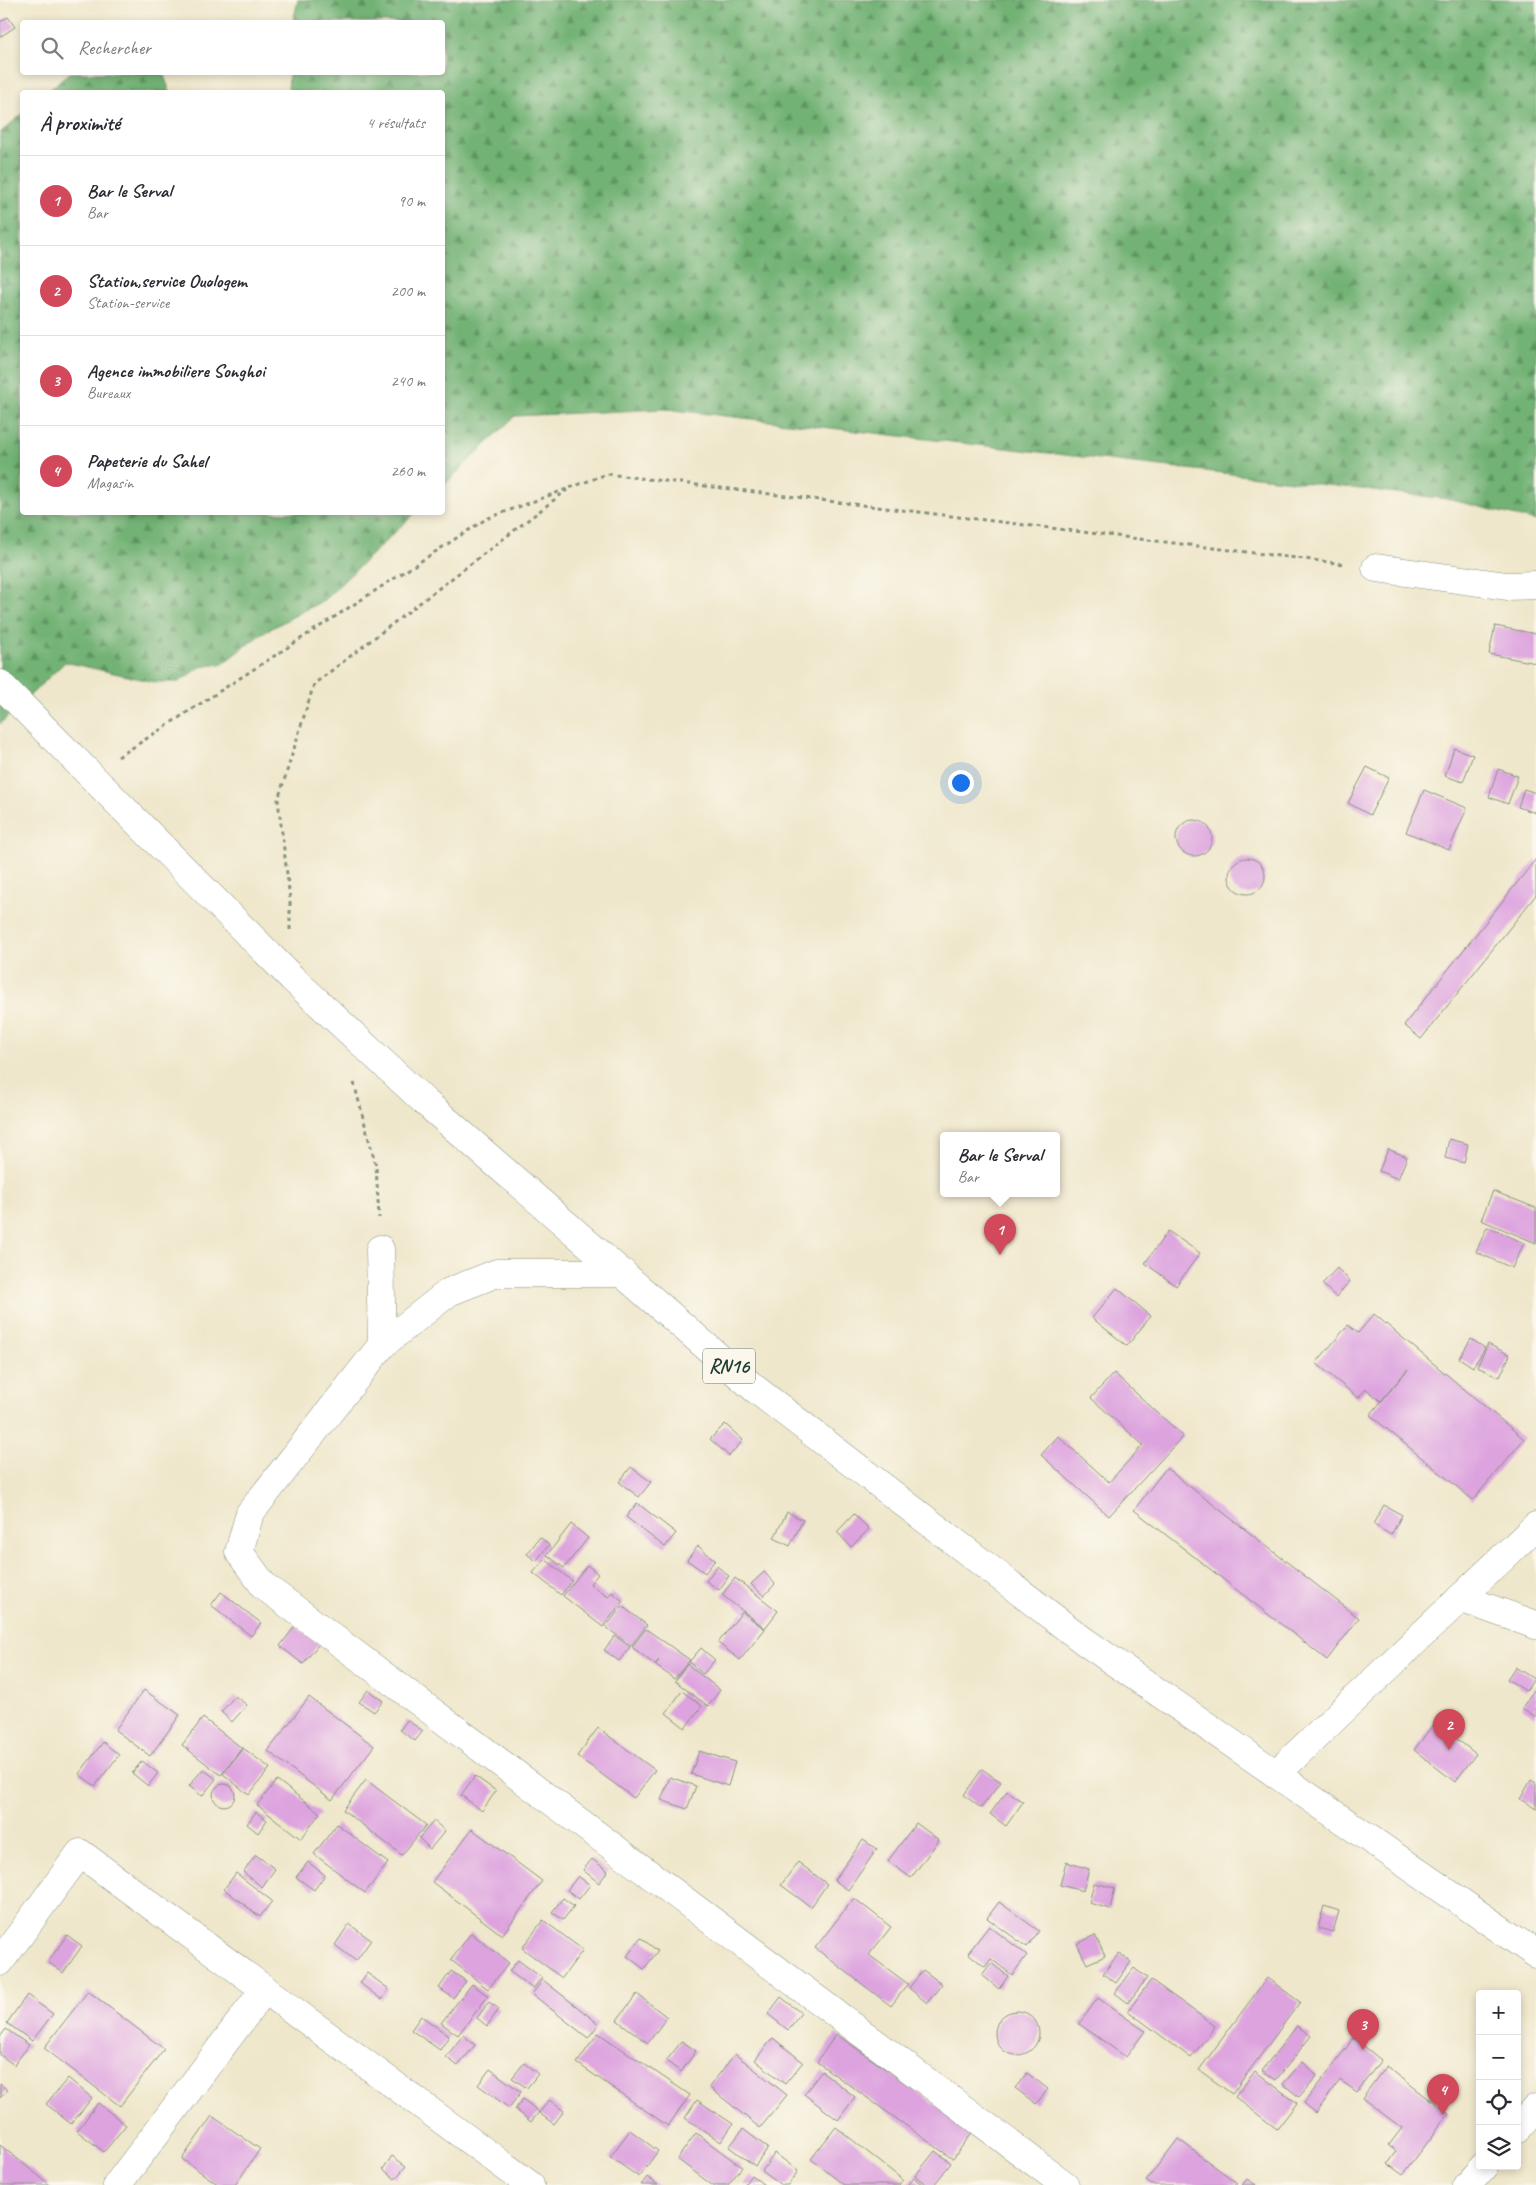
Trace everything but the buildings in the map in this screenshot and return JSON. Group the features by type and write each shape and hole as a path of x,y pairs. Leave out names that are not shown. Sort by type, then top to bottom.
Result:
{"street":[{"path":"1376,568 1507,586 1536,585"},
{"name":"RN16","path":"0,684 292,978 424,1101 762,1394 1084,1641 1536,1954"},
{"path":"380,1249 382,1345"},
{"path":"623,1273 497,1273 449,1292 382,1345 250,1513 239,1552 264,1586 1065,2185"},
{"path":"1276,1774 1536,1526"},
{"path":"1460,1598 1536,1624"},
{"path":"0,1962 80,1853 530,2185"},
{"path":"117,2185 265,1989"},
{"path":"1521,2125 1536,2108"},
{"path":"1467,2185 1480,2170"}],"path":[{"path":"90,775 486,519 607,474 1376,568"},
{"path":"292,978 290,899 278,800 314,684 571,488"},
{"path":"352,1075 376,1166 380,1249"}],"green space":[{"path":"298,0 1536,0 1536,521 1448,499 665,409 515,416 445,484 445,90 288,90 289,75 445,75 445,20 293,20"},
{"path":"68,75 164,75 169,90 49,90"},
{"path":"20,116 20,515 413,515 324,600 261,634 222,664 200,667 179,682 154,682 65,662 0,724 0,133"}],"place":[{"name":"Bar le Serval","path":"1000,1255"},
{"name":"Station,service Ouologem","path":"1449,1750"},
{"name":"Agence immobiliere Songhoi","path":"1363,2050"},
{"name":"Papeterie du Sahel","path":"1443,2115"}]}
